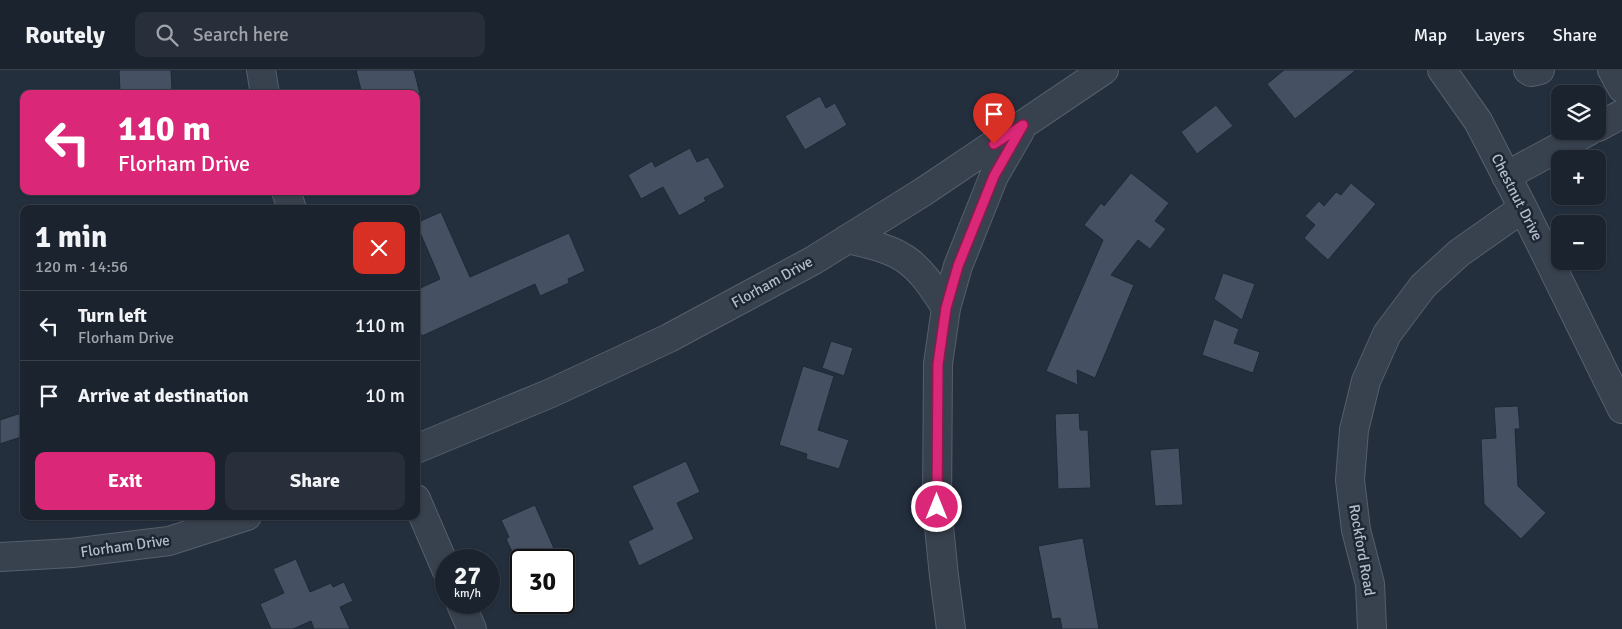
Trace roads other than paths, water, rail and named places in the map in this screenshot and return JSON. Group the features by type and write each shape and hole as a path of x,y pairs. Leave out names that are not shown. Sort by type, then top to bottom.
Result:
{"street":[{"path":"262,70 264,90"},
{"name":"Florham Drive","path":"420,447 551,393 669,338 814,260 1023,125 1104,70"},
{"name":"Chestnut Drive","path":"1442,70 1478,121 1622,409"},
{"path":"1528,70 1531,72 1540,70"},
{"path":"1612,70 1622,88"},
{"path":"1606,123 1622,114"},
{"path":"952,629 937,507 938,364 946,308 958,266 994,176 1023,125"},
{"path":"1506,176 1572,140"},
{"name":"Rockford Road","path":"1372,629 1370,584 1356,530 1350,480 1354,430 1366,382 1388,334 1422,286 1459,253 1523,208"},
{"path":"847,239 881,246 903,255 928,279 946,308"},
{"path":"420,507 438,549"},
{"name":"Florham Drive","path":"0,557 72,553 168,542 234,520"},
{"path":"465,614 472,629"}]}
